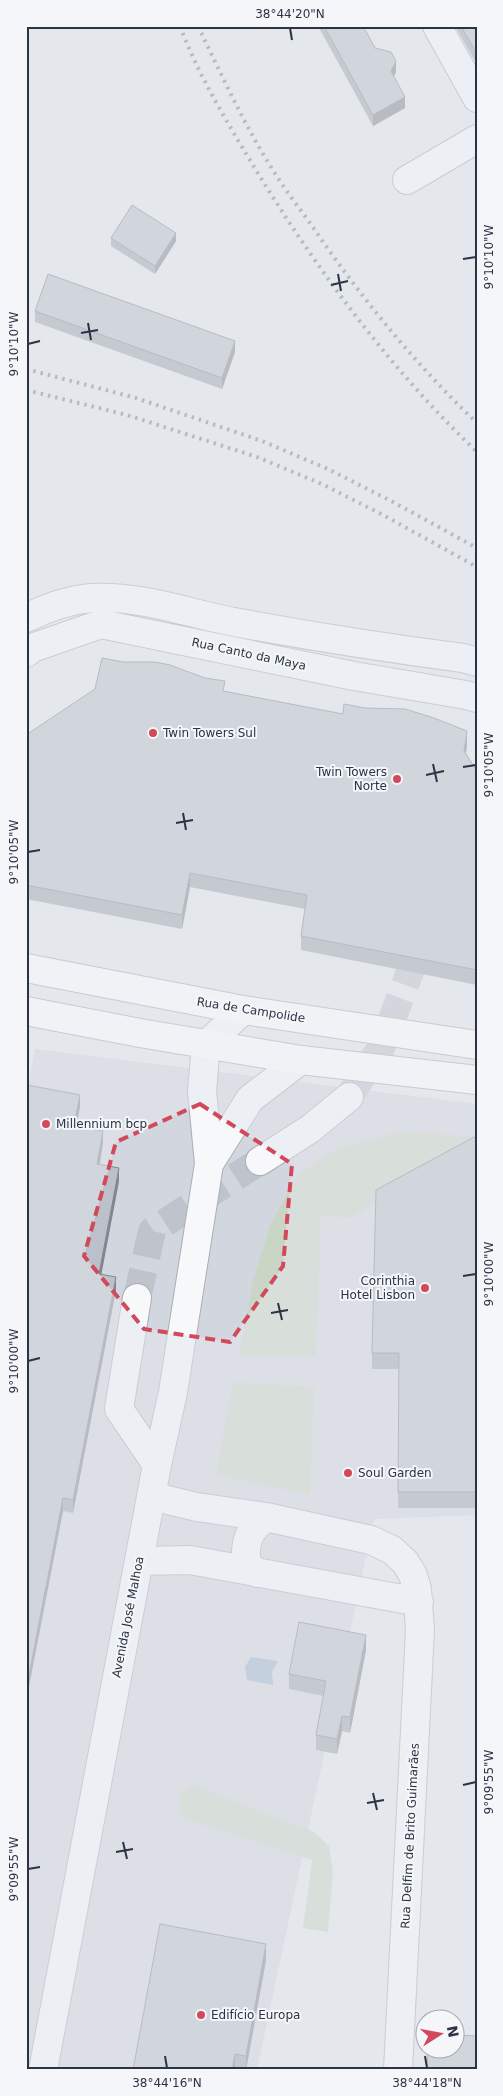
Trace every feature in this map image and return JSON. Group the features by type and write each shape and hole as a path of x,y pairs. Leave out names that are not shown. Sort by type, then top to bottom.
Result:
{"main road":[{"name":"Rua de Campolide","path":"26,968 243,1010 477,1045"},
{"path":"26,1011 206,1045 302,1060 477,1080"}],"street":[{"path":"438,26 477,98"},
{"path":"407,180 477,140"},
{"path":"26,618 58,605 91,598 141,601 240,623 353,643 463,658 477,662"},
{"name":"Rua Canto da Maya","path":"26,653 32,648 101,624 354,676 477,698"},
{"path":"206,1045 243,1010"},
{"name":"Avenida José Malhoa","path":"43,2070 151,1496 173,1392 210,1164 202,1091 206,1045"},
{"name":"Avenida José Malhoa","path":"210,1164 250,1098 302,1060"},
{"path":"260,1161 310,1128 349,1097"},
{"path":"137,1298 118,1408 157,1465"},
{"name":"Rua Delfim de Brito Guimarães","path":"151,1496 197,1507 266,1518 371,1540 392,1550 413,1575 419,1602 420,1630 398,2070"},
{"path":"257,1573 246,1563 245,1545 253,1528 266,1518"},
{"path":"139,1561 190,1560 419,1602"}],"highlighted area":[{"path":"200,1104 292,1164 283,1266 230,1342 144,1329 84,1256 116,1142"}],"shaded area":[{"path":"35,1049 477,1104 477,1515 374,1519 257,2070 26,2070 26,1098"}],"green space":[{"path":"404,1131 477,1137 350,1218 321,1216 316,1357 239,1356 253,1281 271,1223 298,1174 337,1148"},
{"path":"233,1382 314,1387 310,1495 216,1475"},
{"path":"193,1785 314,1832 329,1846 333,1872 328,1932 303,1928 312,1860 182,1818 179,1807 181,1792"}],"water":[{"path":"251,1657 278,1661 272,1672 273,1685 247,1680 245,1667"}],"building":[{"path":"324,26 363,26 375,48 391,52 396,61 391,71 405,97 373,115"},
{"path":"461,26 477,26 477,54"},
{"path":"132,205 176,233 155,266 111,238"},
{"path":"48,274 235,341 222,378 35,311"},
{"path":"102,658 123,662 155,662 170,665 205,678 225,681 223,691 343,714 344,704 365,708 405,709 467,731 464,751 477,771 477,970 301,936 307,895 190,873 182,915 26,885 26,735 95,689"},
{"path":"27,1085 80,1095 74,1125 103,1131 97,1164 119,1168 99,1274 116,1277 73,1500 63,1498 26,1690 26,1087"},
{"name":"Corinthia Hotel Lisbon","path":"474,1137 477,1138 477,1492 398,1492 399,1353 372,1353 376,1190"},
{"path":"299,1622 366,1635 350,1717 342,1716 337,1739 316,1735 326,1681 289,1674"},
{"name":"Edifício Europa","path":"160,1924 266,1944 246,2056 235,2054 232,2070 133,2070"},
{"path":"477,2003 477,2070 427,2070 428,2058 466,2058 466,2036 476,2036"}],"tunnel":[{"path":"349,1097 382,1046 423,937"},
{"path":"137,1298 152,1231 260,1161"}],"railway":[{"path":"180,26 202,77 248,157 298,236 382,349 412,385 477,452"},
{"path":"198,26 251,133 285,189 388,328 431,377 477,423"},
{"path":"26,369 136,398 262,441 328,469 477,548"},
{"path":"26,390 127,415 257,457 322,484 385,516 477,567"}],"place":[{"name":"Twin Towers Sul","path":"153,733"},
{"name":"Twin Towers Norte","path":"397,779"},
{"name":"Millennium bcp","path":"46,1124"},
{"name":"Corinthia Hotel Lisbon","path":"425,1288"},
{"name":"Soul Garden","path":"348,1473"},
{"name":"Edifício Europa","path":"201,2015"}]}
